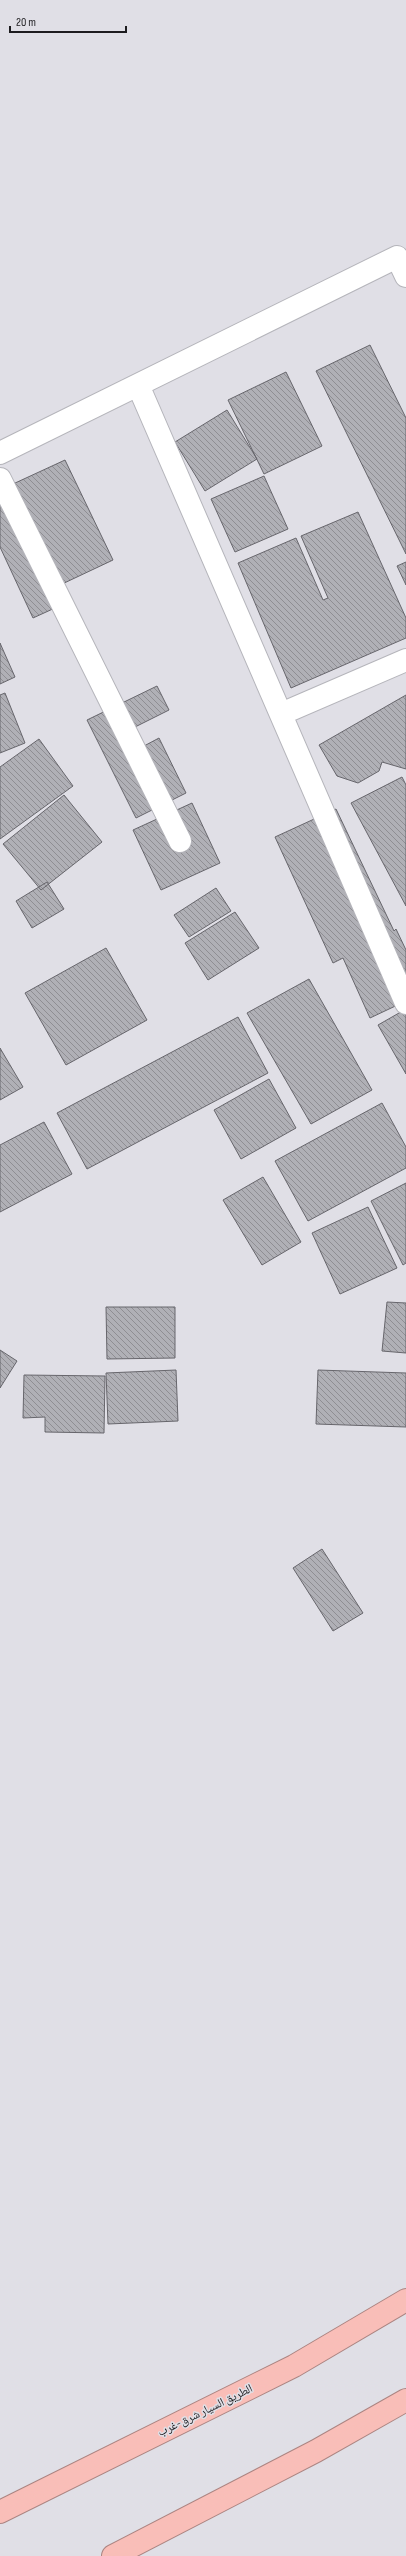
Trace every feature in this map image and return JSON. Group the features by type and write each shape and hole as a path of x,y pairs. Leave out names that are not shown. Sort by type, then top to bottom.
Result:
{"highway":[{"name":"الطريق السيار شرق-غرب","path":"0,2512 294,2366 406,2300"},
{"path":"113,2556 316,2451 406,2400"}],"street":[{"path":"0,453 397,257 406,276"},
{"path":"138,385 406,1003"},
{"path":"0,479 180,841"},
{"path":"281,714 406,660"}],"building":[{"path":"370,345 406,418 406,554 316,371"},
{"path":"286,372 322,446 264,474 228,400"},
{"path":"227,410 257,459 205,491 175,442"},
{"path":"65,460 113,560 60,585 68,602 33,618 0,547 0,490"},
{"path":"264,476 288,529 235,552 211,499"},
{"path":"358,512 406,618 406,638 291,688 238,563 296,538 323,600 328,598 301,536"},
{"path":"406,562 406,585 397,566"},
{"path":"0,643 15,677 0,684"},
{"path":"157,686 169,710 135,727 144,746 159,738 186,793 136,818 87,720"},
{"path":"5,693 25,743 0,753 0,695"},
{"path":"406,695 406,769 382,762 379,771 358,783 337,776 319,745"},
{"path":"39,739 73,786 0,839 0,767"},
{"path":"402,777 406,785 406,906 351,803"},
{"path":"64,795 102,842 41,890 3,844"},
{"path":"192,803 220,863 161,890 133,830"},
{"path":"336,809 394,931 396,929 406,950 406,1001 370,1018 343,958 333,963 275,837"},
{"path":"47,882 64,909 32,928 16,901"},
{"path":"216,888 231,911 189,937 174,915"},
{"path":"235,912 259,948 208,980 185,943"},
{"path":"106,948 147,1020 66,1065 25,993"},
{"path":"309,979 372,1090 311,1124 247,1013"},
{"path":"406,1009 406,1074 378,1025"},
{"path":"238,1017 268,1073 87,1169 57,1113"},
{"path":"0,1048 23,1087 0,1100"},
{"path":"269,1079 296,1128 241,1159 214,1110"},
{"path":"382,1103 406,1147 406,1168 308,1221 275,1161"},
{"path":"44,1122 72,1174 0,1212 0,1145"},
{"path":"263,1177 301,1242 262,1265 223,1200"},
{"path":"406,1183 406,1263 403,1265 371,1201"},
{"path":"368,1207 397,1268 340,1294 312,1233"},
{"path":"387,1302 406,1303 406,1353 382,1351"},
{"path":"106,1307 175,1307 175,1358 107,1359"},
{"path":"0,1350 17,1361 0,1388"},
{"path":"176,1370 178,1421 108,1424 106,1373"},
{"path":"318,1370 406,1373 406,1427 316,1424"},
{"path":"24,1375 105,1376 104,1433 45,1432 45,1417 23,1418"},
{"path":"322,1549 363,1613 333,1631 293,1568"}]}
